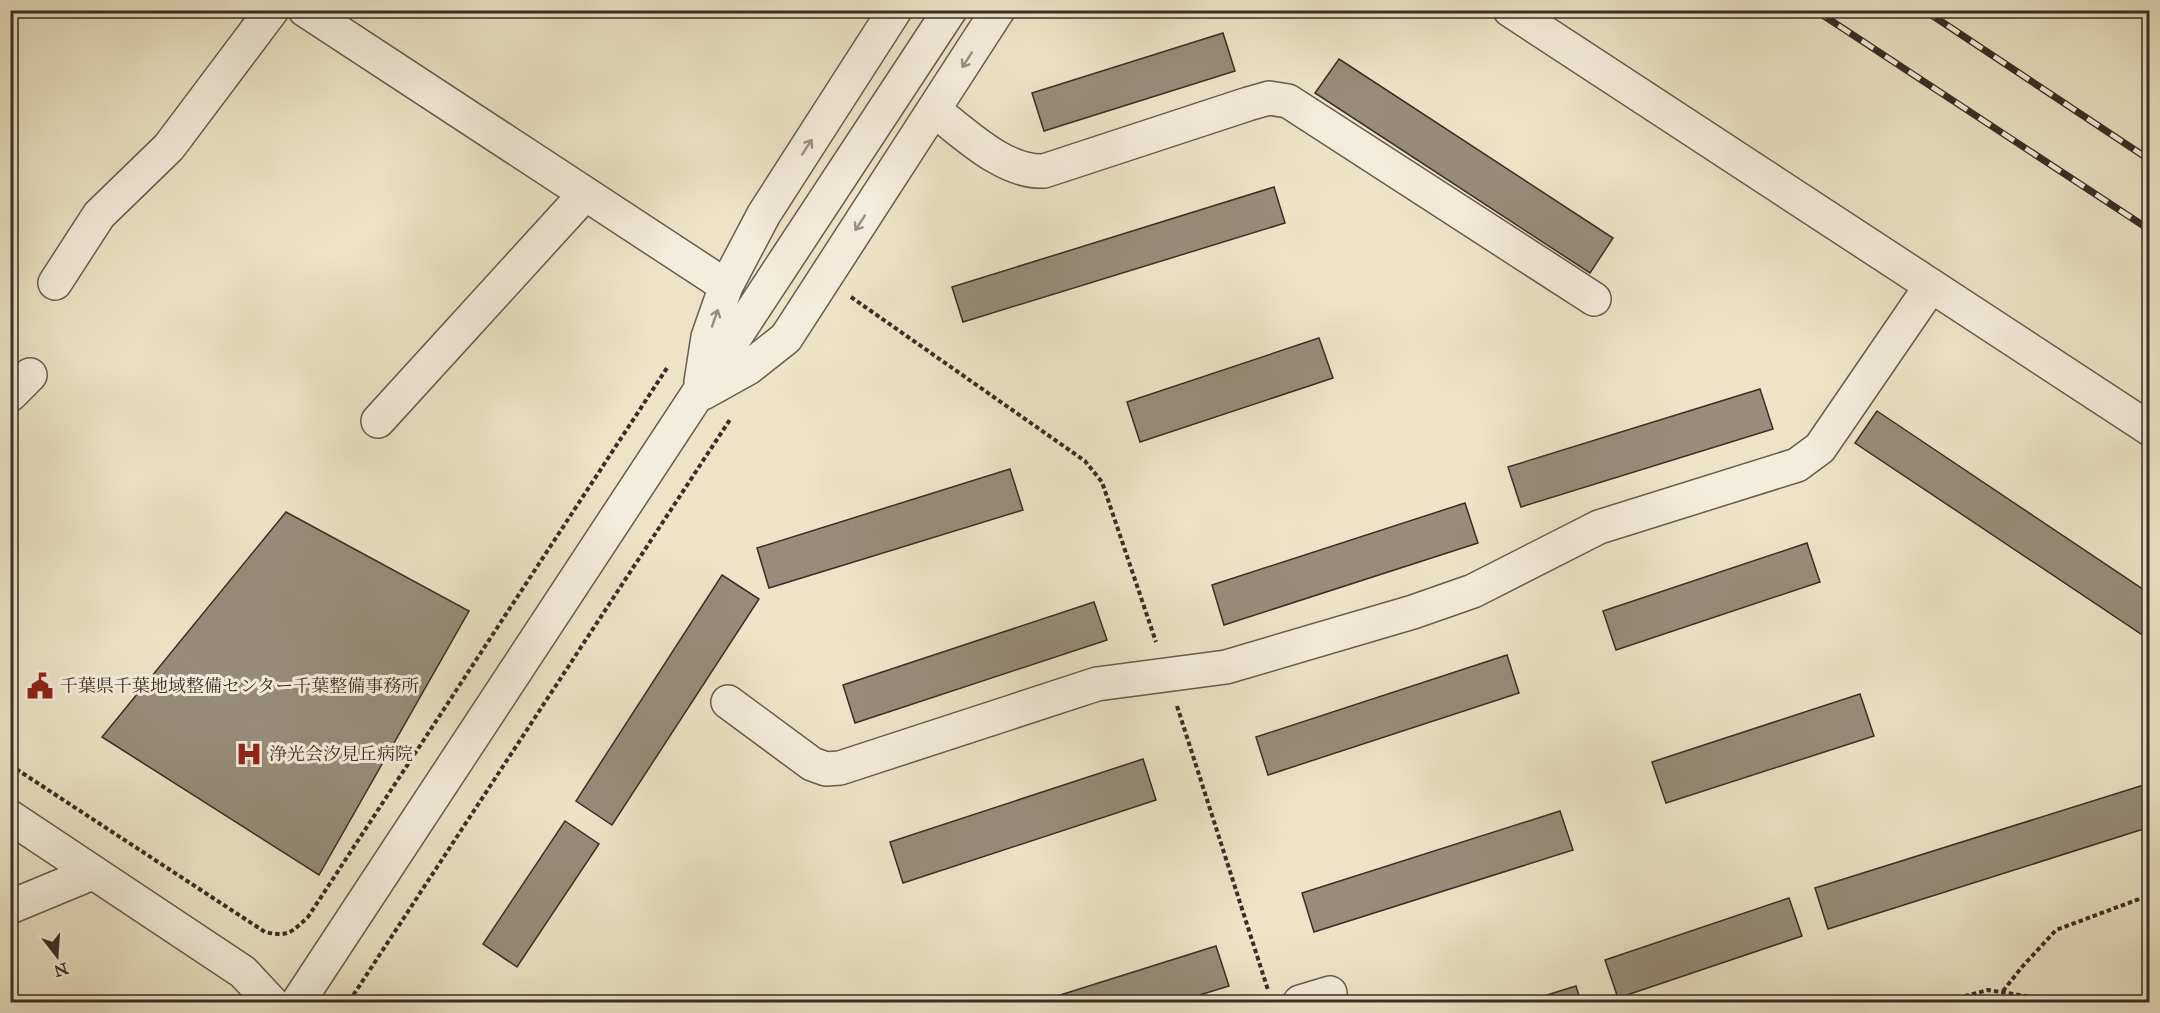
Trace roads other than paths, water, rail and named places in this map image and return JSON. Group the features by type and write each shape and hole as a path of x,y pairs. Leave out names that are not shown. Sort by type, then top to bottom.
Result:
{"street":[{"path":"55,283 99,215 169,147 272,10"},
{"path":"305,10 726,286"},
{"path":"699,396 708,337 726,286 764,214 895,10"},
{"path":"298,1002 699,396 950,10"},
{"path":"699,396 748,368 786,338 998,10"},
{"path":"1510,10 2150,429"},
{"path":"934,110 1002,161 1037,172 1269,98 1288,101 1594,299"},
{"path":"378,421 585,194"},
{"path":"728,702 812,765 826,769 840,768 1097,684 1226,667 1413,612 1473,591 1599,527 1797,465 1820,448 1931,286"},
{"path":"10,817 243,972 272,1002"},
{"path":"10,907 92,873"}],"railway":[{"path":"1815,10 2150,230"},
{"path":"1924,10 2150,160"}],"place":[{"name":"千葉県千葉地域整備センター千葉整備事務所","path":"40,686"},
{"name":"浄光会汐見丘病院","path":"249,754"}]}
